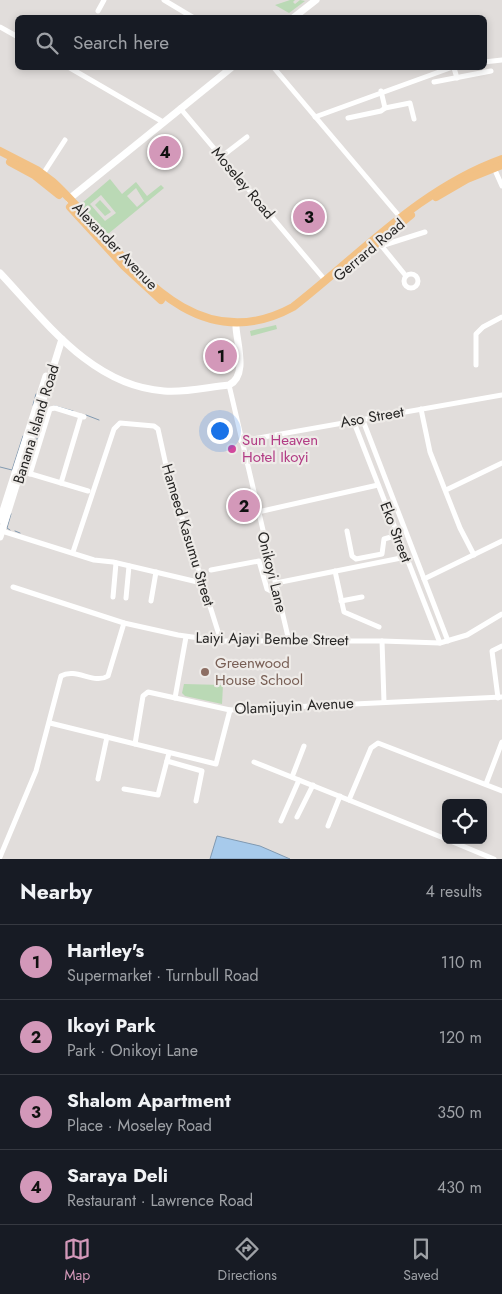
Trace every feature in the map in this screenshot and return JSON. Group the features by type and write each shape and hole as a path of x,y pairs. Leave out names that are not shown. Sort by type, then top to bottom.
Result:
{"main road":[{"name":"Alexander Avenue","path":"0,150 43,174 137,272 162,295 195,314 237,324"},
{"name":"Alexander Avenue","path":"0,156 34,175 55,191 124,266 160,299 192,317 237,324"},
{"path":"237,324 283,312 325,280 400,217 453,181 502,159"},
{"name":"Gerrard Road","path":"237,324 265,324 291,313 442,193 498,166"}],"street":[{"path":"98,11 104,0"},
{"path":"164,0 189,15"},
{"path":"302,10 308,0"},
{"path":"296,15 316,0"},
{"path":"0,27 15,35"},
{"path":"487,62 502,60"},
{"path":"73,70 163,122"},
{"path":"69,199 228,70"},
{"path":"276,70 400,217"},
{"path":"315,117 380,91 446,70"},
{"path":"453,70 457,78"},
{"path":"434,82 491,71"},
{"path":"380,91 385,108"},
{"path":"348,118 410,103 414,119"},
{"name":"Moseley Road","path":"180,108 325,280"},
{"path":"221,157 247,137"},
{"path":"43,174 65,140"},
{"path":"498,166 502,186"},
{"path":"406,276 380,244 425,232"},
{"path":"0,273 60,337 102,372 136,386 166,392 229,385 235,382 240,373 237,324"},
{"path":"476,365 476,334 483,327 502,317"},
{"name":"Banana Island Road","path":"1,534 60,337"},
{"name":"Banana Island Road","path":"0,520 60,337"},
{"name":"Onikoyi Lane","path":"229,385 289,641"},
{"name":"Aso Street","path":"241,441 362,418 502,395"},
{"path":"30,474 50,409 55,408 82,417 61,483"},
{"path":"420,409 430,452 460,528 474,555"},
{"name":"Eko Street","path":"362,418 448,641"},
{"name":"Eko Street","path":"354,420 440,643"},
{"name":"Hameed Kasumu Street","path":"73,552 114,429 120,423 151,425 158,429 167,470 221,641"},
{"path":"446,490 502,463"},
{"path":"21,470 88,491"},
{"path":"258,512 378,485"},
{"path":"347,531 352,556 356,559 382,554 384,539 398,535"},
{"path":"1,534 73,552 94,560 116,563 202,583"},
{"path":"424,579 502,541"},
{"path":"210,570 259,561 267,588 270,590 276,586 406,557"},
{"path":"113,597 116,563"},
{"path":"126,598 129,566"},
{"path":"151,601 156,572"},
{"path":"335,572 345,613 379,627"},
{"name":"Laiyi Ajayi Bembe Street","path":"13,587 124,623 186,637 221,641 382,640 440,643 466,635 502,614"},
{"path":"341,601 362,597"},
{"path":"1,856 28,793 50,723 61,676 69,672 99,678 108,676 124,623"},
{"path":"175,698 186,637"},
{"path":"382,640 384,702"},
{"path":"500,698 492,651 502,646"},
{"name":"Olamijuyin Avenue","path":"135,744 144,694 151,692 230,710 500,698"},
{"path":"50,723 216,764 230,710"},
{"path":"98,779 107,737"},
{"path":"486,784 502,742"},
{"path":"349,800 371,748 378,743 502,791"},
{"path":"292,777 304,746"},
{"path":"124,789 158,795 169,753"},
{"path":"167,761 202,771 196,801"},
{"path":"254,762 442,838"},
{"path":"281,821 299,780"},
{"path":"296,817 313,785"},
{"path":"328,826 340,796"},
{"path":"457,844 494,859"}],"green space":[{"path":"295,0 293,2 295,4 300,0 305,1 289,13 275,5"},
{"path":"110,179 122,194 136,182 147,196 161,185 164,188 108,234 82,207 82,203","holes":["136,188 144,201 137,207 127,196","101,195 116,213 105,221 90,204"]},
{"path":"100,200 111,212 105,216 95,205"},
{"path":"276,325 277,329 251,336 250,331"},
{"path":"184,684 223,685 222,704 185,696 182,693"}],"water":[{"path":"217,836 260,846 290,859 210,859"}],"waterway":[{"path":"33,405 36,394"},
{"path":"55,406 73,411"},
{"path":"33,450 47,410"},
{"path":"86,415 99,420"},
{"path":"0,467 12,470 23,436"},
{"path":"10,530 7,528 11,514"},
{"path":"15,531 20,533"}],"place":[{"name":"Saraya Deli","path":"165,152"},
{"name":"Shalom Apartment","path":"309,217"},
{"name":"Hartley's","path":"221,356"},
{"name":"Sun Heaven Hotel Ikoyi","path":"232,449"},
{"name":"Ikoyi Park","path":"244,506"},
{"name":"Greenwood House School","path":"205,672"}]}
